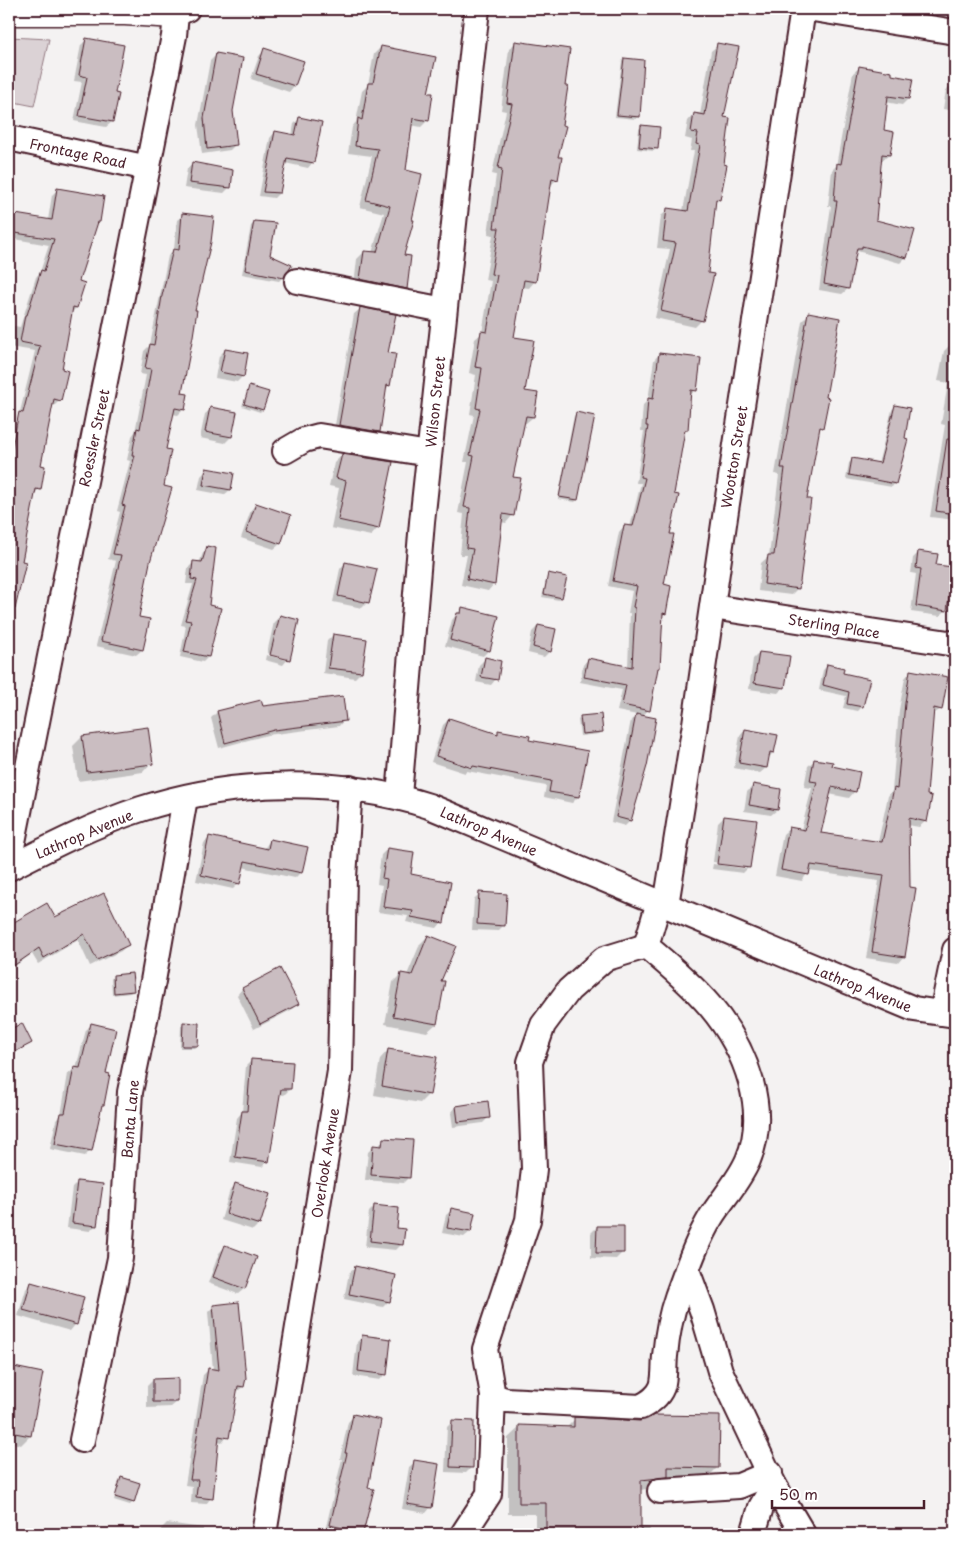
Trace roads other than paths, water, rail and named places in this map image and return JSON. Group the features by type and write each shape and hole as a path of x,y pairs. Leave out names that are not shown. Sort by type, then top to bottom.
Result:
{"highway":[{"path":"9,11 181,11"}],"street":[{"name":"Wilson Street","path":"399,796 429,454 477,9"},
{"name":"Wootton Street","path":"646,946 662,904 696,724 803,9"},
{"path":"813,9 955,32"},
{"name":"Roessler Street","path":"9,862 174,36 181,11"},
{"name":"Frontage Road","path":"9,138 148,168"},
{"path":"297,282 444,310"},
{"path":"285,451 304,440 319,436 429,454"},
{"name":"Sterling Place","path":"712,607 955,644"},
{"name":"Lathrop Avenue","path":"9,868 89,829 141,809 185,798 250,788 306,786 350,788 399,796 429,806 914,1009 949,1014"},
{"name":"Overlook Avenue","path":"264,1534 340,1071 344,877 350,788"},
{"name":"Banta Lane","path":"82,1440 120,1258 130,1092 153,980 185,798"},
{"path":"463,1534 489,1494 493,1396 485,1348 528,1220 534,1169 530,1062 543,1026 569,990 604,959 646,946 680,974 717,1014 733,1036 745,1062 756,1105 756,1133 748,1160 710,1218 694,1250 669,1321 662,1386 654,1399 641,1407 505,1400 493,1396"},
{"path":"949,1014 955,950"},
{"path":"687,1270 702,1310 720,1371 772,1479 803,1534"},
{"path":"660,1491 739,1486 772,1479"},
{"path":"752,1534 772,1479"}]}
